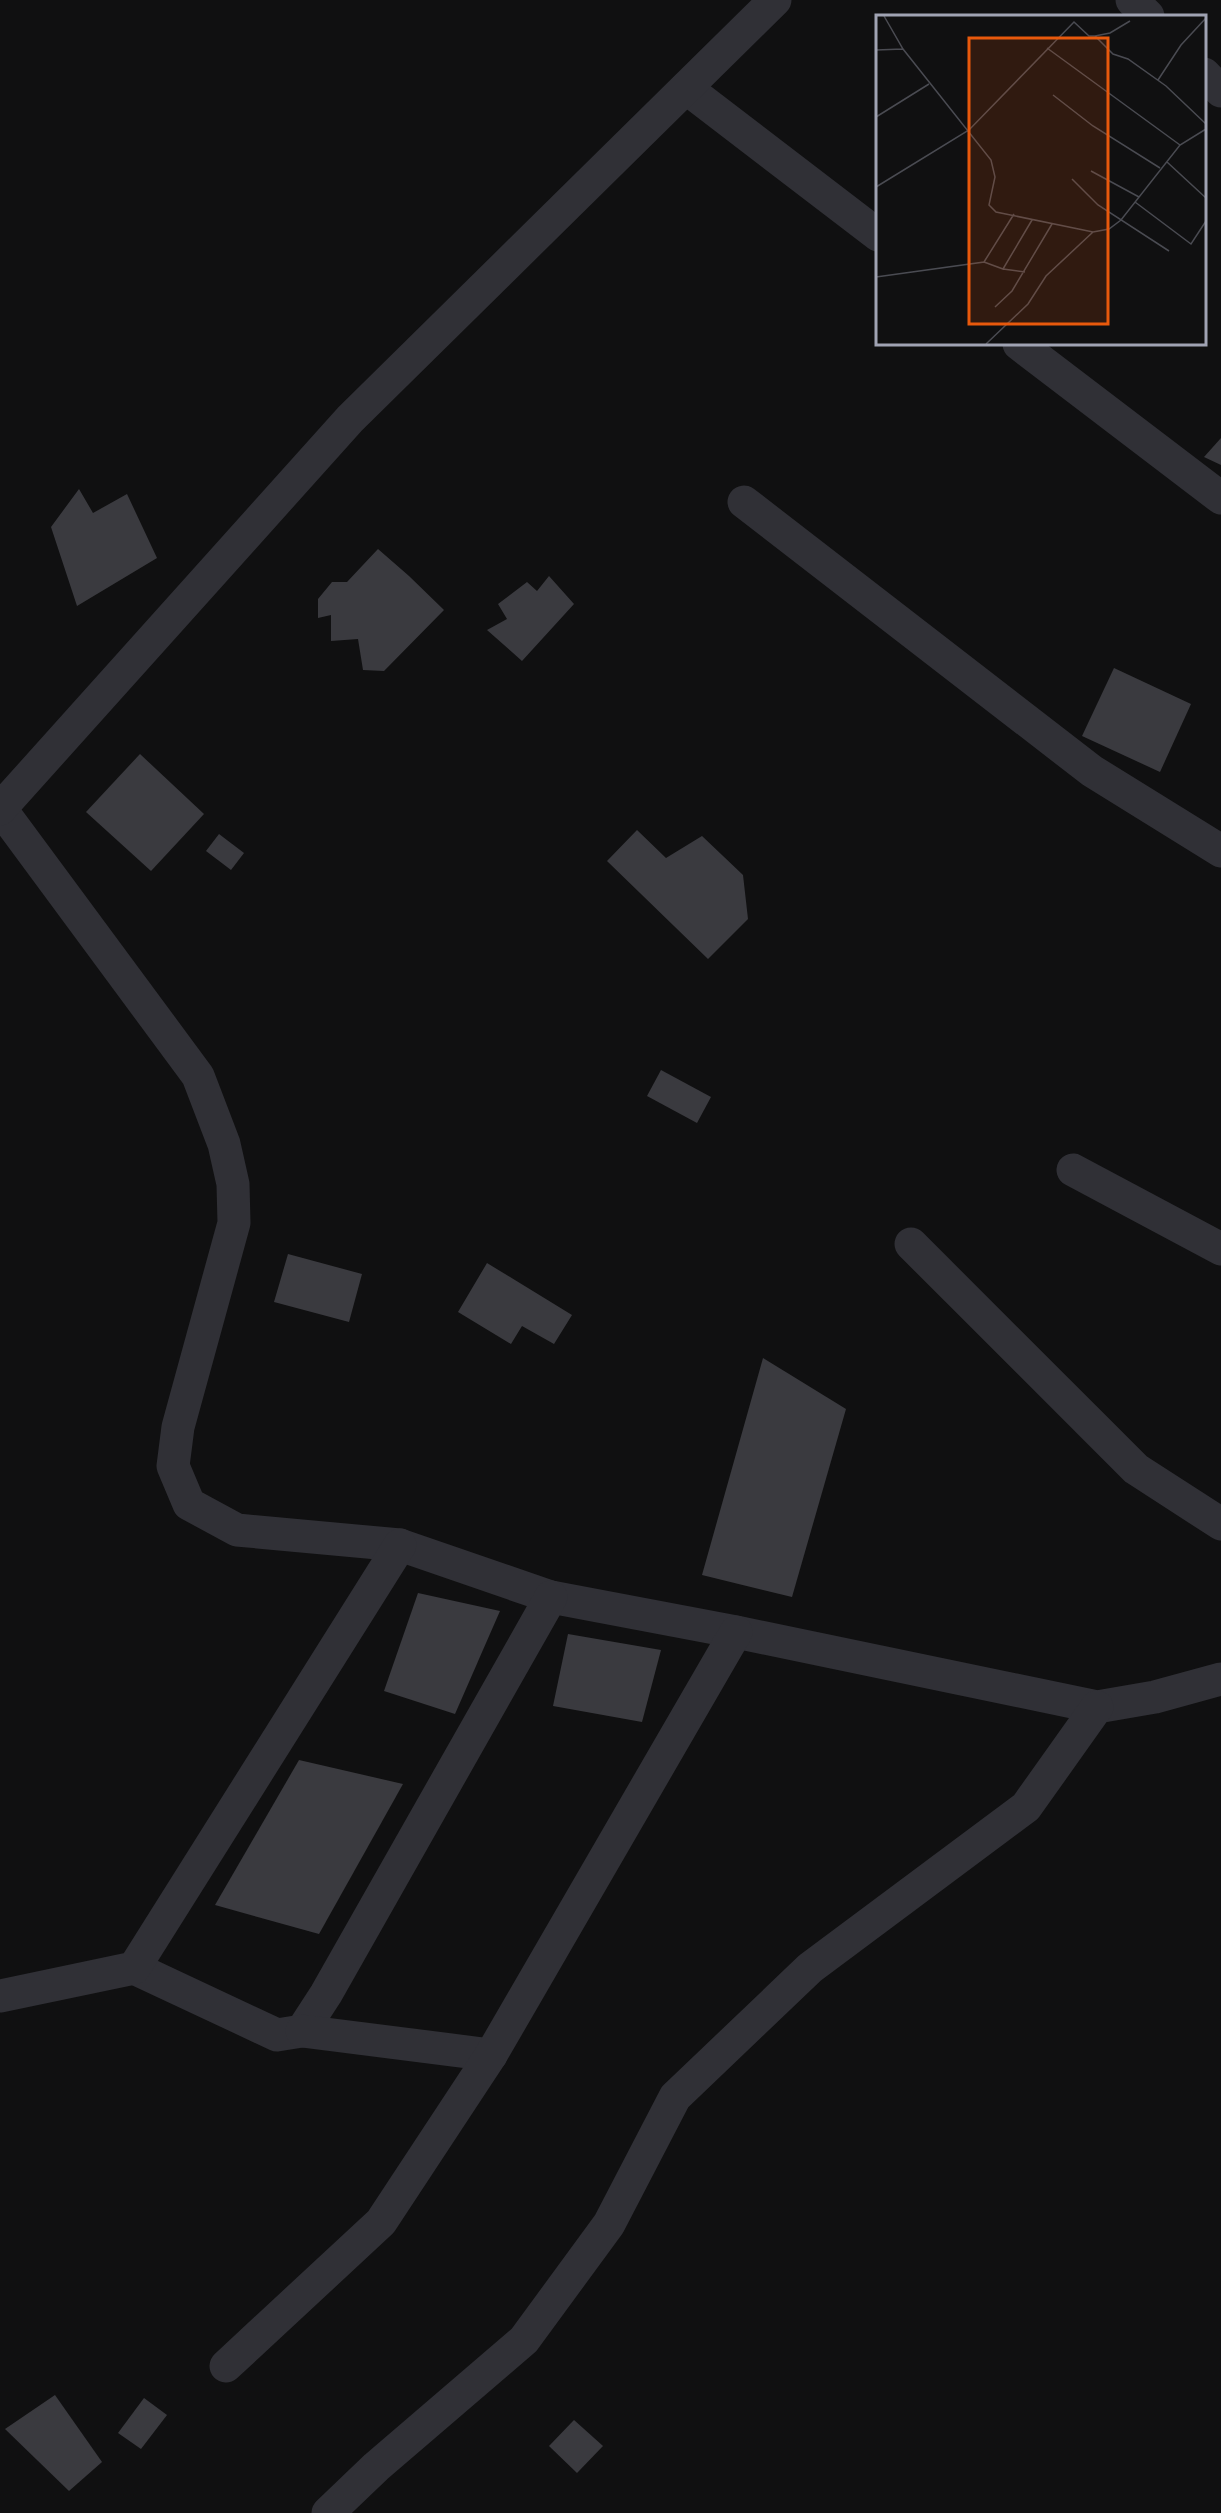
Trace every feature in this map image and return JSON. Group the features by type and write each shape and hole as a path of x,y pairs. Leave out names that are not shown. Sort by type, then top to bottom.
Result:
{"street":[{"path":"775,0 350,419 0,808 198,1076 224,1144 233,1184 234,1223 178,1427 173,1466 189,1504 237,1530 400,1545 551,1597 736,1632 1097,1707 1155,1697 1221,1679"},
{"path":"1132,0 1147,15"},
{"path":"1206,76 1221,91"},
{"path":"686,88 876,233"},
{"path":"1020,345 1221,498"},
{"path":"744,502 1092,771 1221,851"},
{"path":"1073,1170 1221,1249"},
{"path":"911,1244 1136,1469 1221,1524"},
{"path":"134,1968 400,1545"},
{"path":"302,2031 326,1994 551,1597"},
{"path":"226,2366 381,2222 491,2055 736,1632"},
{"path":"328,2513 376,2467 524,2340 609,2224 675,2097 810,1968 1026,1807 1097,1707"},
{"path":"0,1996 134,1968 277,2034 302,2031 491,2055"}],"building":[{"path":"1221,438 1221,465 1204,457"},
{"path":"79,489 93,513 127,494 157,558 77,606 51,527"},
{"path":"378,549 444,610 384,671 363,670 358,639 331,641 331,615 318,618 318,599 332,582 347,582"},
{"path":"549,576 574,604 522,661 487,630 507,619 498,604 527,582 537,591"},
{"path":"1114,668 1191,704 1160,772 1082,736"},
{"path":"140,754 204,814 151,871 86,812"},
{"path":"637,830 666,858 702,836 743,875 748,919 708,959 607,861"},
{"path":"219,834 244,853 231,870 206,851"},
{"path":"661,1070 711,1097 697,1123 647,1096"},
{"path":"288,1254 362,1274 349,1322 274,1302"},
{"path":"487,1263 572,1315 554,1344 522,1326 511,1344 458,1312"},
{"path":"763,1358 846,1409 792,1597 702,1575"},
{"path":"418,1593 500,1611 455,1714 384,1691"},
{"path":"568,1634 661,1650 642,1722 553,1706"},
{"path":"299,1760 403,1784 319,1934 215,1905"},
{"path":"55,2395 102,2462 69,2491 5,2429"},
{"path":"144,2398 167,2415 141,2449 118,2433"},
{"path":"574,2420 603,2446 577,2473 549,2446"}]}
